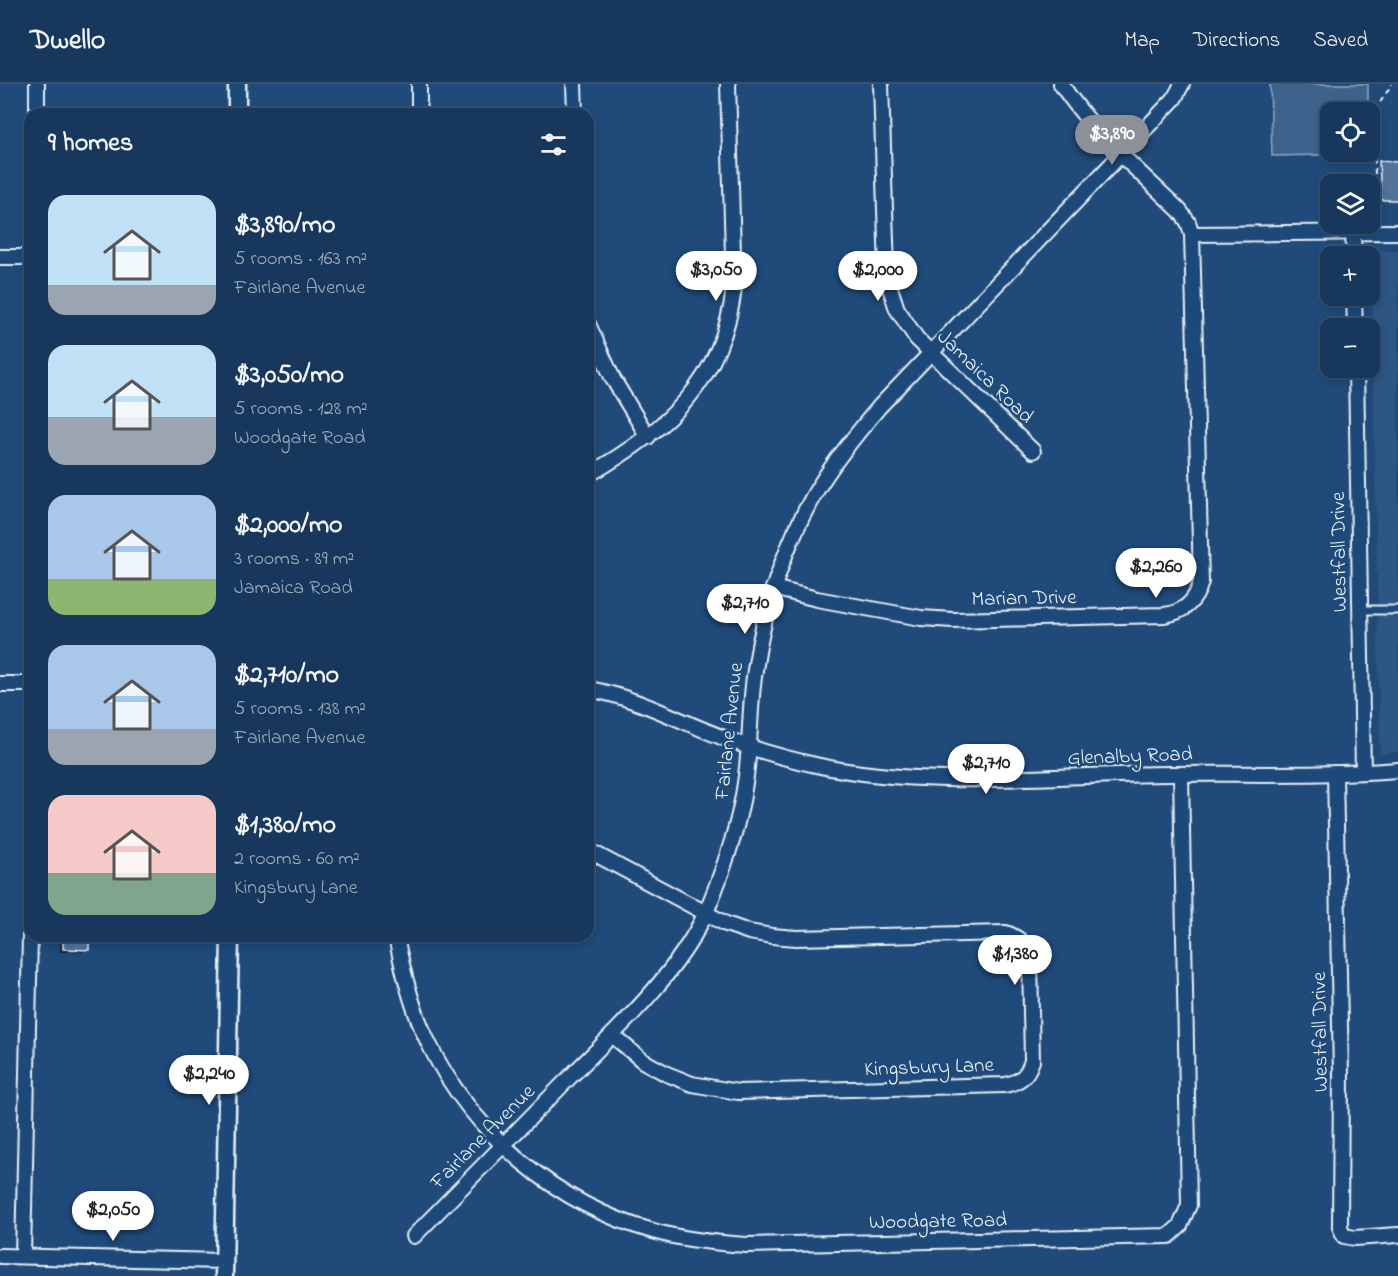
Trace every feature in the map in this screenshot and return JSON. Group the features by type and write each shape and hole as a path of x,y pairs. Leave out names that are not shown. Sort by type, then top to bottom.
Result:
{"street":[{"path":"37,84 37,108"},
{"path":"237,84 237,108"},
{"path":"419,84 419,108"},
{"path":"574,84 574,108"},
{"path":"594,472 648,437 669,418 706,375 726,333 734,288 728,84"},
{"name":"Jamaica Road","path":"881,84 889,281 897,309 905,323 931,353 1033,451"},
{"path":"1061,84 1094,127 1180,211 1188,222 1192,234 1320,233"},
{"name":"Fairlane Avenue","path":"414,1236 650,994 673,964 705,914 732,845 740,813 746,780 755,671 773,588 816,491 866,423 1174,99 1182,84"},
{"path":"1380,232 1398,232"},
{"name":"Marian Drive","path":"773,588 898,615 932,619 1164,615 1176,614 1185,608 1193,600 1201,582 1192,234"},
{"path":"0,257 24,257"},
{"path":"594,337 613,379 648,437"},
{"name":"Westfall Drive","path":"1356,378 1363,772"},
{"path":"0,684 24,684"},
{"name":"Glenalby Road","path":"594,691 627,699 748,747 820,766 906,778 1028,778 1398,770"},
{"name":"Westfall Drive","path":"1335,773 1341,1074 1340,1227 1344,1236 1355,1238 1398,1235"},
{"name":"Woodgate Road","path":"397,942 412,1002 428,1042 462,1098 503,1145 551,1184 591,1207 650,1231 710,1243 747,1245 1169,1236 1180,1226 1189,1205 1180,774"},
{"name":"Kingsbury Lane","path":"594,853 705,914 738,928 772,936 796,938 1006,933 1023,942 1030,960 1032,1061 1029,1071 1016,1083 1005,1085 738,1092 692,1084 667,1074 643,1061 612,1035"},
{"path":"23,1256 30,942"},
{"path":"0,1256 225,1269 230,942"}],"lane":[{"path":"1360,610 1398,610"}],"path":[{"path":"1376,174 1374,112 1392,84"}],"shaded area":[{"path":"1270,84 1368,84 1368,102 1320,102 1320,155 1272,156"},
{"path":"1398,250 1398,752 1380,754 1373,378 1380,378 1380,318 1372,318 1372,306 1380,306 1380,251"}],"building":[{"path":"1380,161 1398,162 1398,200 1381,200"},
{"path":"63,942 89,942 89,950 63,949"}]}
